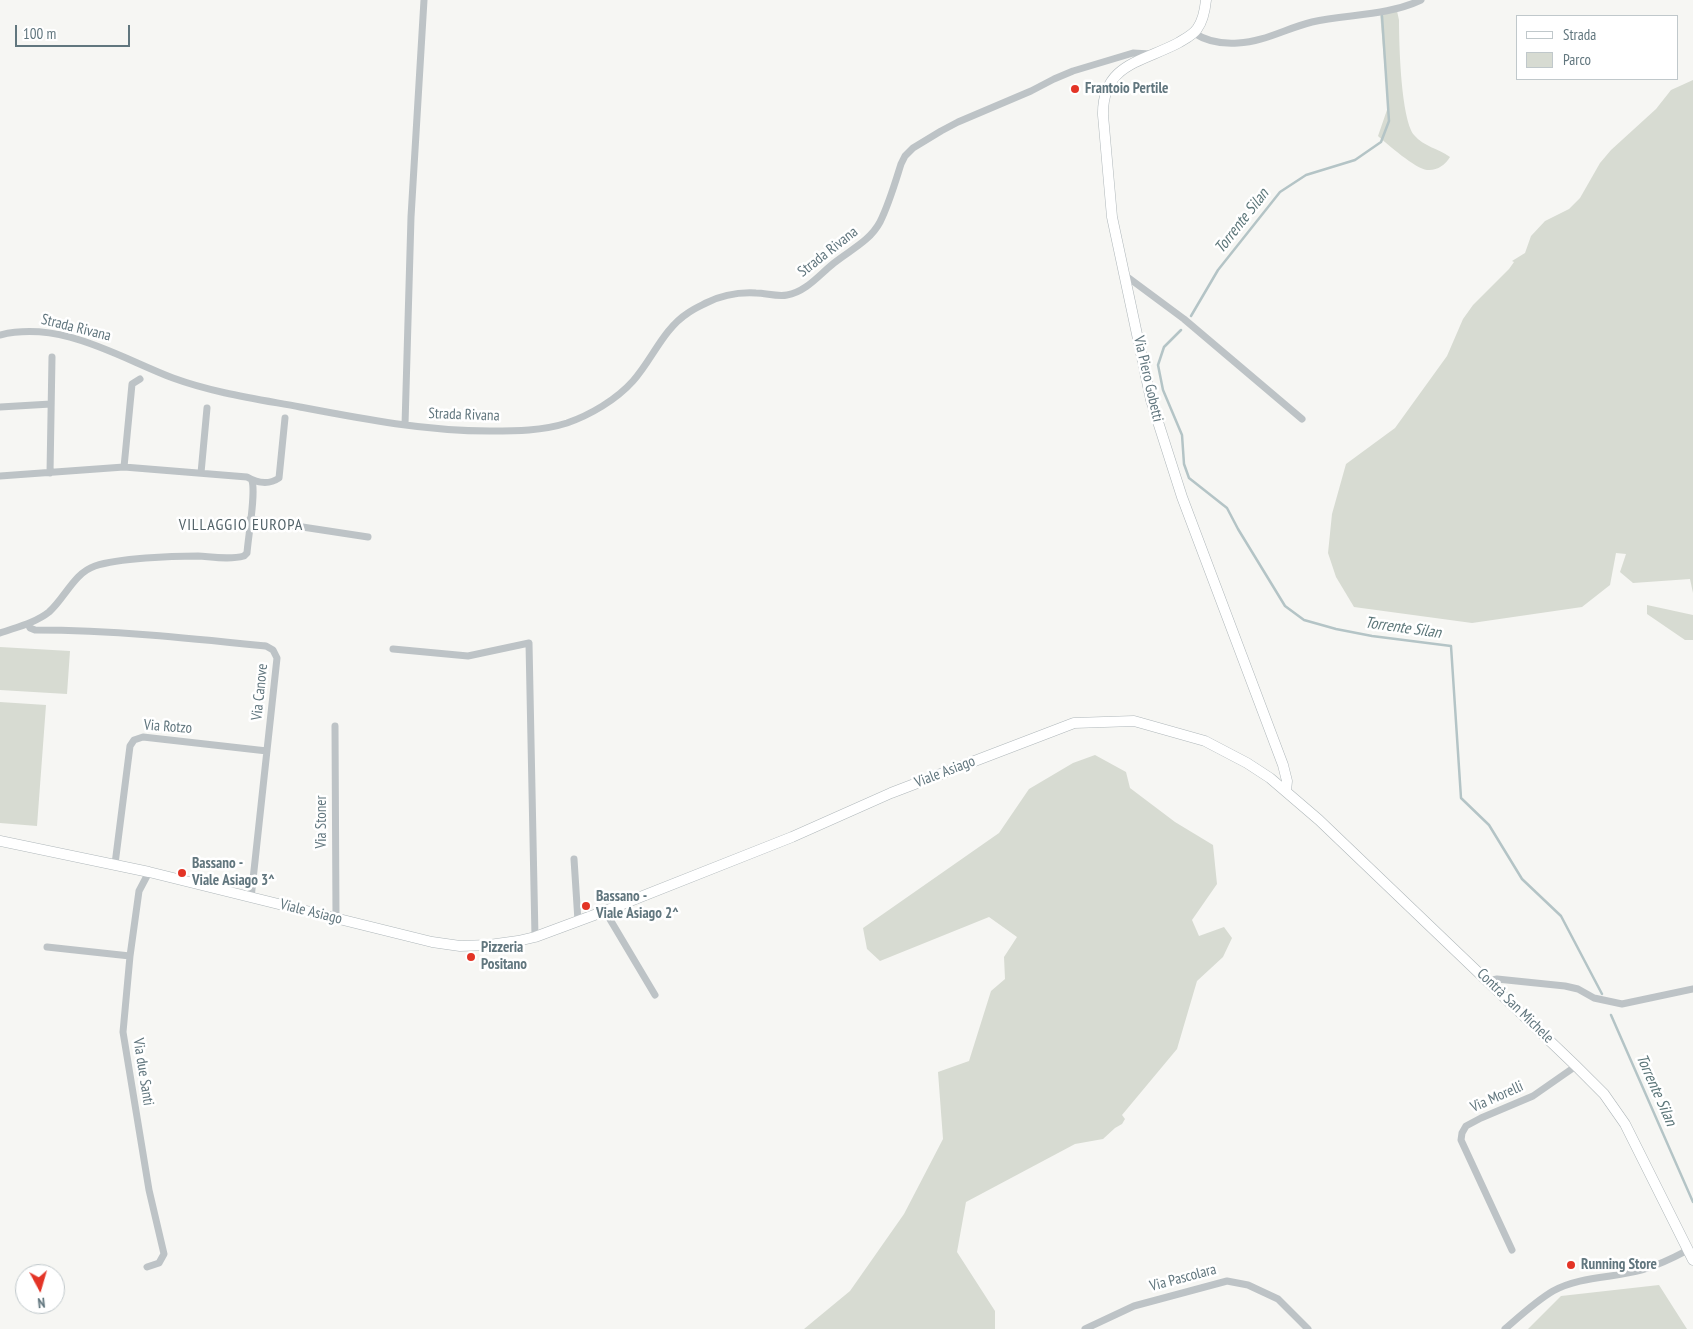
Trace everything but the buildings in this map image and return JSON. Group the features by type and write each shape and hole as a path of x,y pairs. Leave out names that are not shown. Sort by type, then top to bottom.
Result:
{"main road":[{"path":"1194,33 1203,17 1206,0"},
{"name":"Via Piero Gobetti","path":"1194,33 1154,54 1134,62 1111,81 1103,101 1112,217 1151,400 1182,497 1283,765 1287,781 1286,791"},
{"name":"Viale Asiago","path":"0,841 115,864 432,942 460,946 489,945 518,941 605,911 792,837 891,792 1074,723 1134,721 1205,740 1247,763 1286,791"},
{"name":"Contrà San Michele","path":"1286,791 1488,981 1604,1094 1625,1124 1693,1260"}],"street":[{"path":"405,425 411,216 424,0"},
{"path":"1194,33 1207,39 1239,43 1310,23 1392,10 1421,0"},
{"name":"Strada Rivana","path":"0,335 31,331 52,333 97,344 174,378 235,396 349,417 456,431 550,428 585,415 609,401 632,382 674,325 686,314 709,301 734,293 788,295 802,289 870,236 879,224 905,156 927,139 958,122 1072,71 1133,53 1154,54"},
{"path":"1126,276 1184,319 1302,419"},
{"path":"50,472 52,358"},
{"path":"124,467 132,384 140,379"},
{"path":"0,407 51,404"},
{"path":"201,473 207,408"},
{"path":"0,476 124,467 247,477 252,481 272,483 279,478 285,418"},
{"path":"0,633 28,624 50,611 82,574 94,566 160,558 244,556 247,553 254,488 252,481"},
{"path":"250,519 368,537"},
{"name":"Via Canove","path":"28,624 30,628 35,630 147,634 271,648 277,658 251,898"},
{"path":"393,650 468,656 529,643 535,936"},
{"name":"Via Stoner","path":"335,726 336,918"},
{"name":"Via Rotzo","path":"115,864 130,746 134,740 143,737 267,750"},
{"path":"574,859 578,921"},
{"name":"Via due Santi","path":"147,1268 159,1263 164,1254 149,1190 123,1032 130,956 139,891 149,872"},
{"path":"605,911 655,996"},
{"path":"47,947 130,956"},
{"path":"1488,981 1497,979 1578,988 1594,998 1622,1004 1693,989"},
{"name":"Via Morelli","path":"1512,1250 1461,1140 1462,1133 1466,1126 1481,1118 1533,1096 1576,1066"},
{"path":"1505,1329 1523,1313 1554,1291 1568,1285 1642,1270 1668,1261 1688,1250"},
{"name":"Via Pascolara","path":"1085,1329 1134,1306 1227,1281 1248,1284 1278,1299 1308,1329"}],"green space":[{"path":"1397,11 1402,80 1406,113 1410,126 1418,139 1450,157 1446,163 1434,170 1422,169 1402,156 1378,136 1388,107 1380,13"},
{"path":"1693,80 1693,593 1690,579 1633,583 1620,572 1626,554 1616,553 1610,585 1582,607 1472,623 1354,607 1336,577 1328,553 1332,514 1346,464 1395,428 1447,356 1463,319 1473,305 1509,269 1514,262 1512,261 1525,253 1531,236 1545,221 1569,209 1580,198 1600,163 1611,150 1656,109 1671,90"},
{"path":"1647,605 1693,615 1693,640 1685,640 1647,614"},
{"path":"0,647 70,651 67,694 0,690"},
{"path":"0,702 46,705 37,826 0,823"},
{"path":"1095,755 1126,772 1130,788 1175,822 1213,845 1217,884 1192,920 1199,936 1224,927 1232,938 1223,957 1197,981 1177,1049 1122,1115 1125,1119 1122,1124 1103,1139 1075,1144 966,1202 957,1252 995,1311 995,1329 804,1329 850,1291 904,1214 943,1139 938,1072 969,1061 991,991 1005,979 1004,957 1017,937 989,917 880,961 867,949 863,928 999,833 1029,789 1073,763"},
{"path":"1659,1285 1687,1329 1528,1329 1561,1296"}],"waterway":[{"name":"Torrente Silan","path":"1191,316 1218,270 1280,192 1306,175 1355,160 1381,142 1389,121 1382,16"},
{"name":"Torrente Silan","path":"1181,330 1164,347 1158,365 1163,390 1182,435 1184,464 1189,478 1227,508 1285,606 1304,620 1372,636 1451,646 1461,798 1489,825 1522,879 1561,916 1602,994"},
{"name":"Torrente Silan","path":"1611,1015 1693,1202"}],"place":[{"name":"Frantoio Pertile","path":"1075,89"},
{"name":"Bassano - Viale Asiago 3^","path":"182,873"},
{"name":"Bassano - Viale Asiago 2^","path":"586,906"},
{"name":"Pizzeria Positano","path":"471,957"},
{"name":"Running Store","path":"1571,1265"}],"district":[{"name":"VILLAGGIO EUROPA","path":"241,525"}]}
